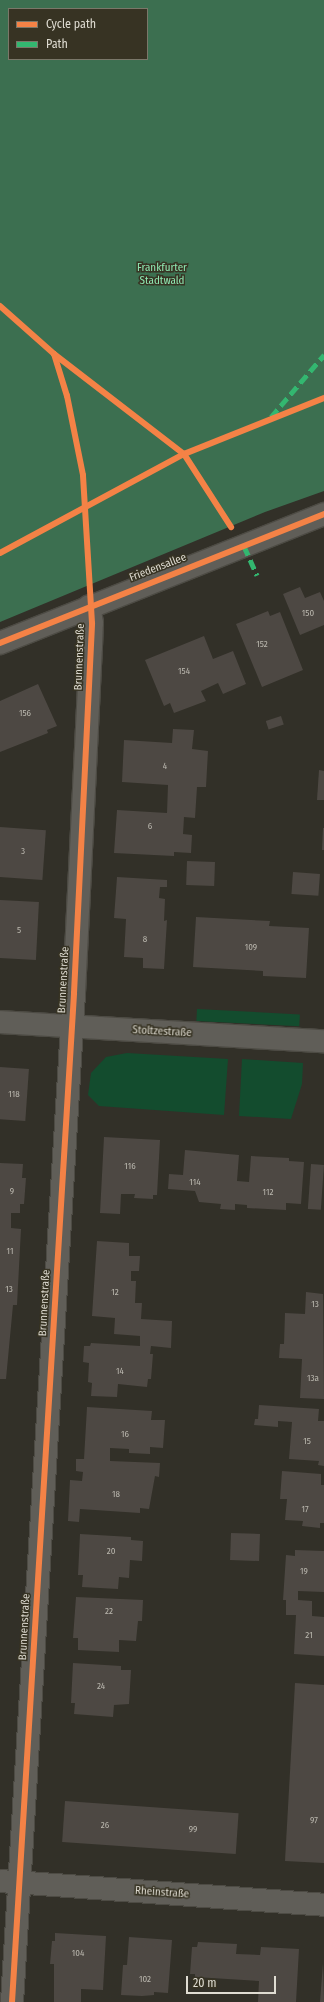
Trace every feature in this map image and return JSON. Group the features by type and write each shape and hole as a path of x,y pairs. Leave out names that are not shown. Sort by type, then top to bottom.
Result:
{"street":[{"name":"Friedensallee","path":"0,643 89,606 324,514"},
{"name":"Brunnenstraße","path":"12,2002 10,1882 71,1027 91,647 92,623 89,606"},
{"name":"Stoltzestraße","path":"0,1022 324,1041"},
{"name":"Rheinstraße","path":"10,1882 324,1905"}],"green space":[{"name":"Frankfurter Stadtwald","path":"0,0 324,0 324,491 265,512 0,622"},
{"path":"197,1009 300,1014 299,1026 196,1021"},
{"path":"127,1053 228,1059 224,1115 99,1106 88,1095 91,1073 106,1057"},
{"path":"242,1059 303,1063 302,1084 291,1119 239,1116"}],"building":[{"path":"300,587 305,598 320,592 324,601 324,625 300,635 283,594"},
{"path":"268,611 270,616 280,612 303,670 262,687 236,624"},
{"path":"204,636 213,659 233,651 246,684 223,694 218,683 201,691 206,701 174,713 170,703 164,706 145,660"},
{"path":"38,684 57,726 47,730 48,733 0,752 0,701"},
{"path":"281,716 284,725 269,730 266,721"},
{"path":"173,729 194,730 192,749 208,751 206,787 197,787 195,818 184,817 183,834 192,835 191,853 174,852 174,856 114,853 117,810 167,813 168,785 122,782 124,740 172,743"},
{"path":"319,770 324,771 324,800 317,800"},
{"path":"0,827 46,830 42,880 0,877"},
{"path":"323,828 324,850 322,850"},
{"path":"187,861 215,862 214,886 186,885"},
{"path":"293,872 320,874 318,896 291,894"},
{"path":"117,877 167,880 167,887 160,887 159,898 165,899 164,921 167,920 164,969 143,968 143,958 124,957 126,919 114,918"},
{"path":"0,900 39,902 36,960 0,958"},
{"path":"196,917 270,921 269,926 309,928 306,978 263,976 263,971 193,967"},
{"path":"0,1067 29,1069 25,1121 0,1119"},
{"path":"104,1137 160,1140 157,1195 153,1195 153,1199 134,1198 135,1194 121,1194 120,1214 100,1213"},
{"path":"185,1150 239,1155 237,1181 249,1182 251,1156 289,1158 289,1161 304,1162 301,1204 286,1203 286,1210 247,1208 247,1205 235,1204 235,1210 220,1209 221,1204 199,1202 195,1191 168,1189 169,1174 183,1175"},
{"path":"0,1163 23,1164 22,1178 26,1178 24,1204 20,1204 20,1213 11,1213 11,1228 21,1229 17,1305 13,1305 6,1379 0,1379"},
{"path":"311,1164 324,1165 321,1210 308,1209"},
{"path":"97,1241 129,1243 129,1256 140,1256 139,1271 131,1271 131,1281 136,1281 135,1303 142,1303 141,1319 172,1321 171,1348 151,1346 150,1354 153,1354 151,1379 148,1379 147,1387 118,1384 117,1397 91,1396 92,1383 88,1382 89,1363 83,1362 84,1346 90,1346 91,1343 140,1346 140,1336 114,1334 115,1318 92,1316"},
{"path":"323,1290 324,1399 300,1398 302,1359 279,1358 280,1344 284,1344 285,1313 305,1314 306,1292 323,1294"},
{"path":"259,1405 319,1409 318,1421 324,1421 324,1466 318,1465 319,1461 289,1459 292,1422 278,1421 278,1427 254,1425 255,1419 258,1419"},
{"path":"87,1407 152,1411 151,1420 165,1420 163,1448 150,1447 150,1454 129,1453 129,1449 110,1448 110,1461 160,1463 159,1477 155,1476 149,1509 140,1508 140,1513 80,1509 79,1522 68,1521 70,1480 82,1481 83,1472 76,1471 76,1459 84,1459"},
{"path":"282,1471 321,1474 321,1485 324,1485 324,1523 320,1523 320,1528 302,1526 303,1521 285,1520 287,1499 280,1499"},
{"path":"231,1533 260,1534 259,1561 230,1560"},
{"path":"80,1534 131,1537 131,1540 143,1541 142,1561 130,1560 129,1578 119,1577 118,1589 82,1587 83,1575 78,1575"},
{"path":"295,1550 324,1551 324,1592 298,1591 298,1600 312,1601 312,1616 324,1617 324,1656 294,1654 296,1615 286,1615 286,1600 283,1600 286,1555 295,1556"},
{"path":"76,1597 143,1600 142,1621 138,1621 136,1641 119,1640 119,1652 78,1650 78,1638 73,1638"},
{"path":"73,1663 121,1666 121,1670 131,1670 129,1704 114,1705 113,1717 74,1714 75,1703 71,1703"},
{"path":"295,1683 324,1685 324,1863 285,1861"},
{"path":"65,1801 239,1813 236,1854 62,1842"},
{"path":"55,1933 106,1936 103,1990 81,1989 81,2002 54,2002 54,1964 50,1964 52,1941 55,1941"},
{"path":"129,1937 172,1940 168,1993 154,1992 154,1995 142,1996 121,1995 123,1965 127,1965"},
{"path":"198,1942 237,1944 236,1954 260,1955 261,1947 299,1949 296,2002 258,2002 259,1981 195,1977 195,1974 190,1974 192,1947 197,1947"},
{"path":"323,1963 324,2002 320,2002"}],"marked path":[{"path":"271,417 324,355"},
{"path":"244,546 257,575"}],"cycle path":[{"path":"0,306 54,354 184,454 231,527"},
{"path":"12,2002 74,993 92,623 83,475 67,396 54,354"},
{"path":"0,553 184,454 324,398"},
{"path":"0,643 324,514"}]}
